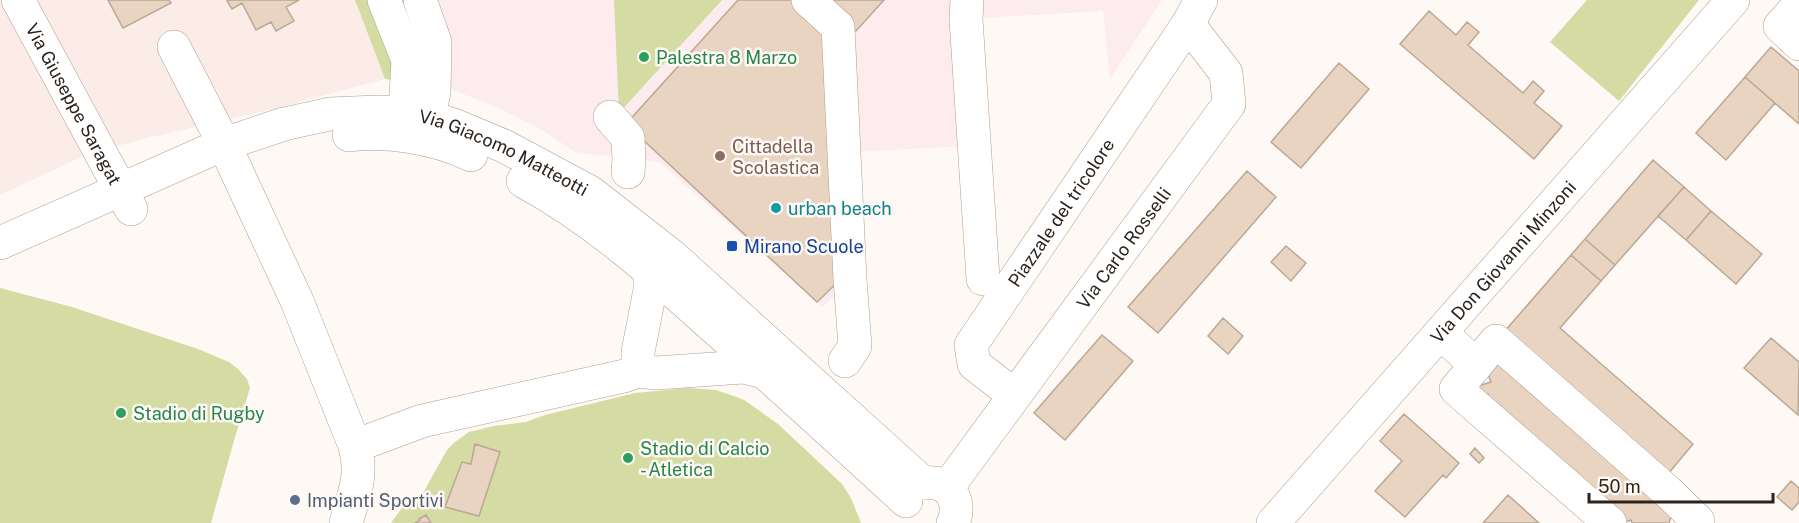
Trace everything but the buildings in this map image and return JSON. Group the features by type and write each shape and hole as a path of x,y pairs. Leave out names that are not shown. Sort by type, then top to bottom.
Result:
{"street":[{"name":"Via Giuseppe Saragat","path":"18,0 125,199"},
{"path":"384,0 408,60 417,115"},
{"path":"417,115 434,92 435,42 420,0"},
{"path":"808,0 838,27 855,346 845,361"},
{"path":"967,0 982,279"},
{"name":"Via Don Giovanni Minzoni","path":"1273,523 1733,0"},
{"path":"1799,5 1780,26 1799,44"},
{"name":"Piazzale del tricolore","path":"1014,394 974,364 971,345 1194,12"},
{"name":"Via Carlo Rosselli","path":"937,508 1014,394 1229,104 1226,73 1194,12"},
{"path":"174,48 228,154 297,301 356,446 359,477 346,523"},
{"name":"Via Giacomo Matteotti","path":"0,243 125,199 228,154 284,124 330,114 377,112 417,115 456,126 504,146 590,192 672,256 937,508"},
{"path":"610,117 628,138 628,172"},
{"name":"Via Giacomo Matteotti","path":"228,154 364,133 409,137 462,151 547,194 587,220 649,269 765,372 937,508"},
{"name":"Via Giacomo Matteotti","path":"0,265 125,199"},
{"path":"638,371 638,352 651,285 649,269"},
{"path":"1441,333 1476,365"},
{"path":"1610,523 1456,389 1496,341 1667,491 1698,521 1696,523"},
{"path":"356,446 422,421 638,371 656,373 743,367 765,372"}],"shaded area":[{"path":"0,0 355,0 385,79 281,107 90,153 0,195"},
{"name":"Cittadella Scolastica","path":"407,0 1162,0 1110,79 1103,11 966,19 965,146 836,153 844,288 823,307 659,162 575,152 539,128 494,106 450,89"}],"green space":[{"path":"355,0 407,0 427,85 385,79"},
{"name":"Palestra 8 Marzo","path":"614,0 722,0 619,113"},
{"path":"1587,0 1699,0 1619,101 1550,42"},
{"name":"Stadio di Rugby","path":"0,288 72,307 198,349 229,362 247,379 250,388 211,523 0,523"},
{"name":"Stadio di Calcio - Atletica","path":"688,388 716,390 744,400 778,424 842,484 851,498 861,523 391,523 402,508 414,509 447,450 469,432 526,422 545,415 635,393"}],"place":[{"name":"Palestra 8 Marzo","path":"644,57"},
{"name":"Cittadella Scolastica","path":"720,156"},
{"name":"urban beach","path":"776,208"},
{"name":"Mirano Scuole","path":"732,246"},
{"name":"Stadio di Rugby","path":"121,413"},
{"name":"Stadio di Calcio - Atletica","path":"628,458"},
{"name":"Impianti Sportivi","path":"295,500"}]}
